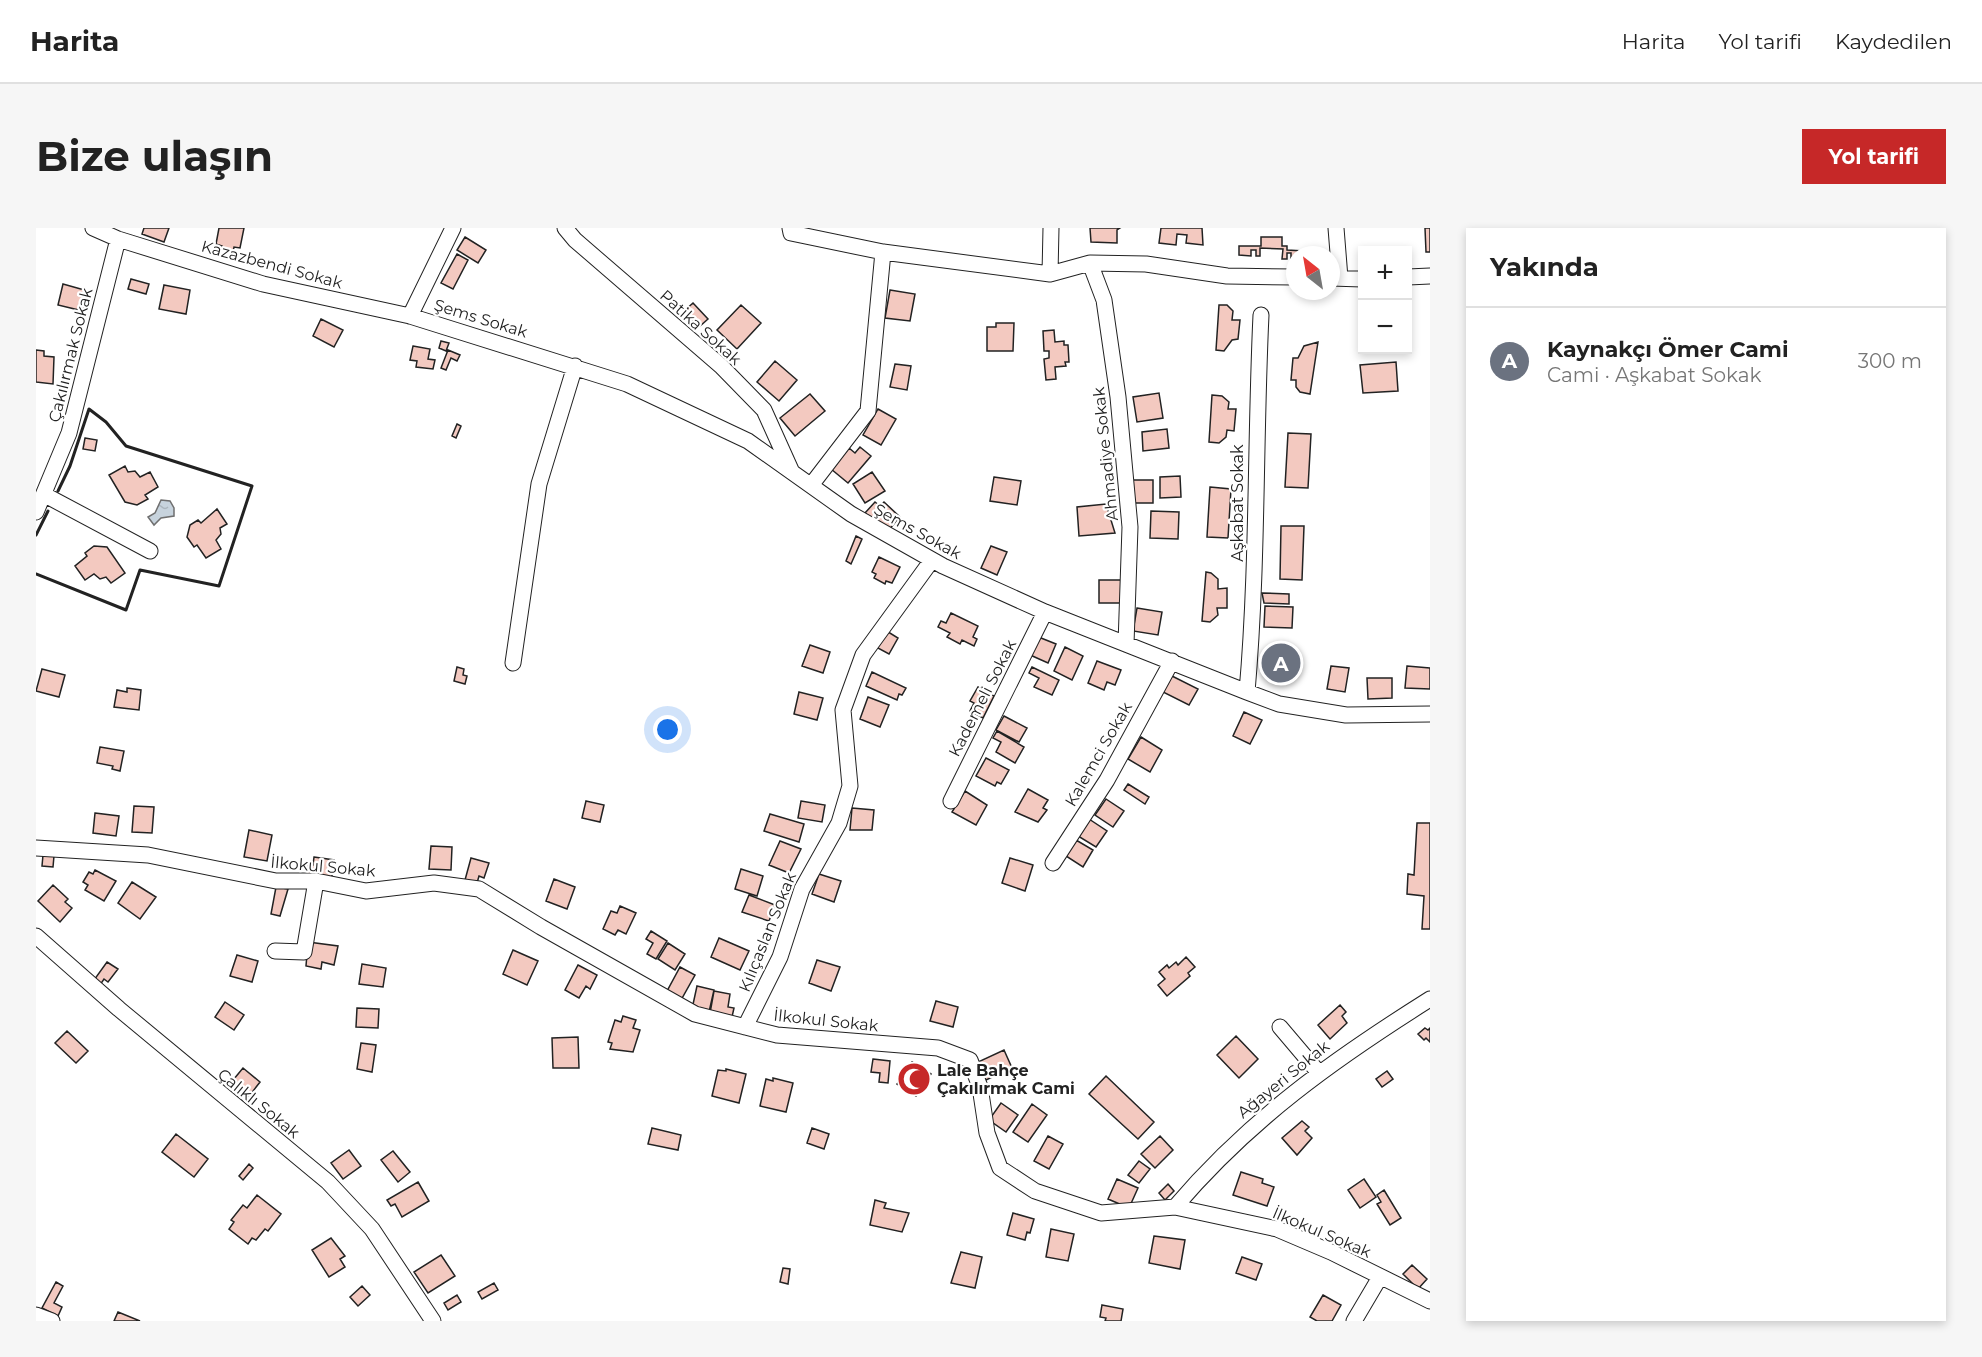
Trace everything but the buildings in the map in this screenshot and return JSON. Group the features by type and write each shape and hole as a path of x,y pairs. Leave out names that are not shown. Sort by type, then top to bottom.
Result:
{"street":[{"name":"Kazazbendi Sokak","path":"93,228 118,239 263,284 410,316"},
{"path":"410,316 453,228"},
{"name":"Patika Sokak","path":"565,228 575,240 721,366 764,410 791,470"},
{"path":"790,228 791,233 883,252 1050,274 1090,263 1146,264 1227,276 1286,277"},
{"path":"1050,274 1052,228"},
{"path":"1336,228 1336,246"},
{"name":"Çakılırmak Sokak","path":"36,512 69,433 118,239"},
{"path":"812,484 868,411 883,252"},
{"name":"Ahmadiye Sokak","path":"1090,263 1104,300 1118,397 1130,527 1126,644"},
{"path":"1412,277 1430,276"},
{"path":"1340,278 1358,279"},
{"name":"Aşkabat Sokak","path":"1247,692 1254,619 1255,431 1261,315"},
{"name":"Şems Sokak","path":"410,316 575,366 669,402 748,441 812,484 851,514 932,560 1045,612 1247,692 1279,704 1346,716 1430,714"},
{"path":"513,663 539,484 575,366"},
{"path":"45,495 150,552"},
{"name":"Kılıçaslan Sokak","path":"746,1027 780,957 802,889 839,823 850,786 843,710 863,655 932,560"},
{"name":"Kademeli Sokak","path":"951,801 1045,612"},
{"name":"Kalemci Sokak","path":"1053,863 1107,780 1172,661"},
{"name":"İlkokul Sokak","path":"36,848 148,855 276,881 316,881 366,891 434,883 479,889 541,927 696,1014 777,1035 939,1048 970,1060 980,1087 987,1133 1000,1168 1035,1191 1101,1213 1175,1207 1277,1229 1430,1302"},
{"path":"275,951 304,952 316,881"},
{"name":"Çalıklı Sokak","path":"36,936 119,1009 328,1182 372,1229 433,1321"},
{"name":"Ağayeri Sokak","path":"1175,1207 1206,1170 1260,1120 1343,1053 1430,999"},
{"path":"1280,1027 1319,1073"},
{"path":"1354,1321 1380,1277"},
{"path":"36,1315 52,1321"}],"water":[{"path":"161,500 170,501 174,508 174,516 161,518 154,525 148,517 155,513"}],"wall":[{"path":"36,574 126,610 140,570 219,586 252,486 126,446 106,422 89,409 70,466 58,491"},
{"path":"36,535 48,511"}],"place":[{"name":"Kaynakçı Ömer Cami","path":"1281,663"},
{"name":"Lale Bahçe Çakılırmak Cami","path":"914,1079"}]}
